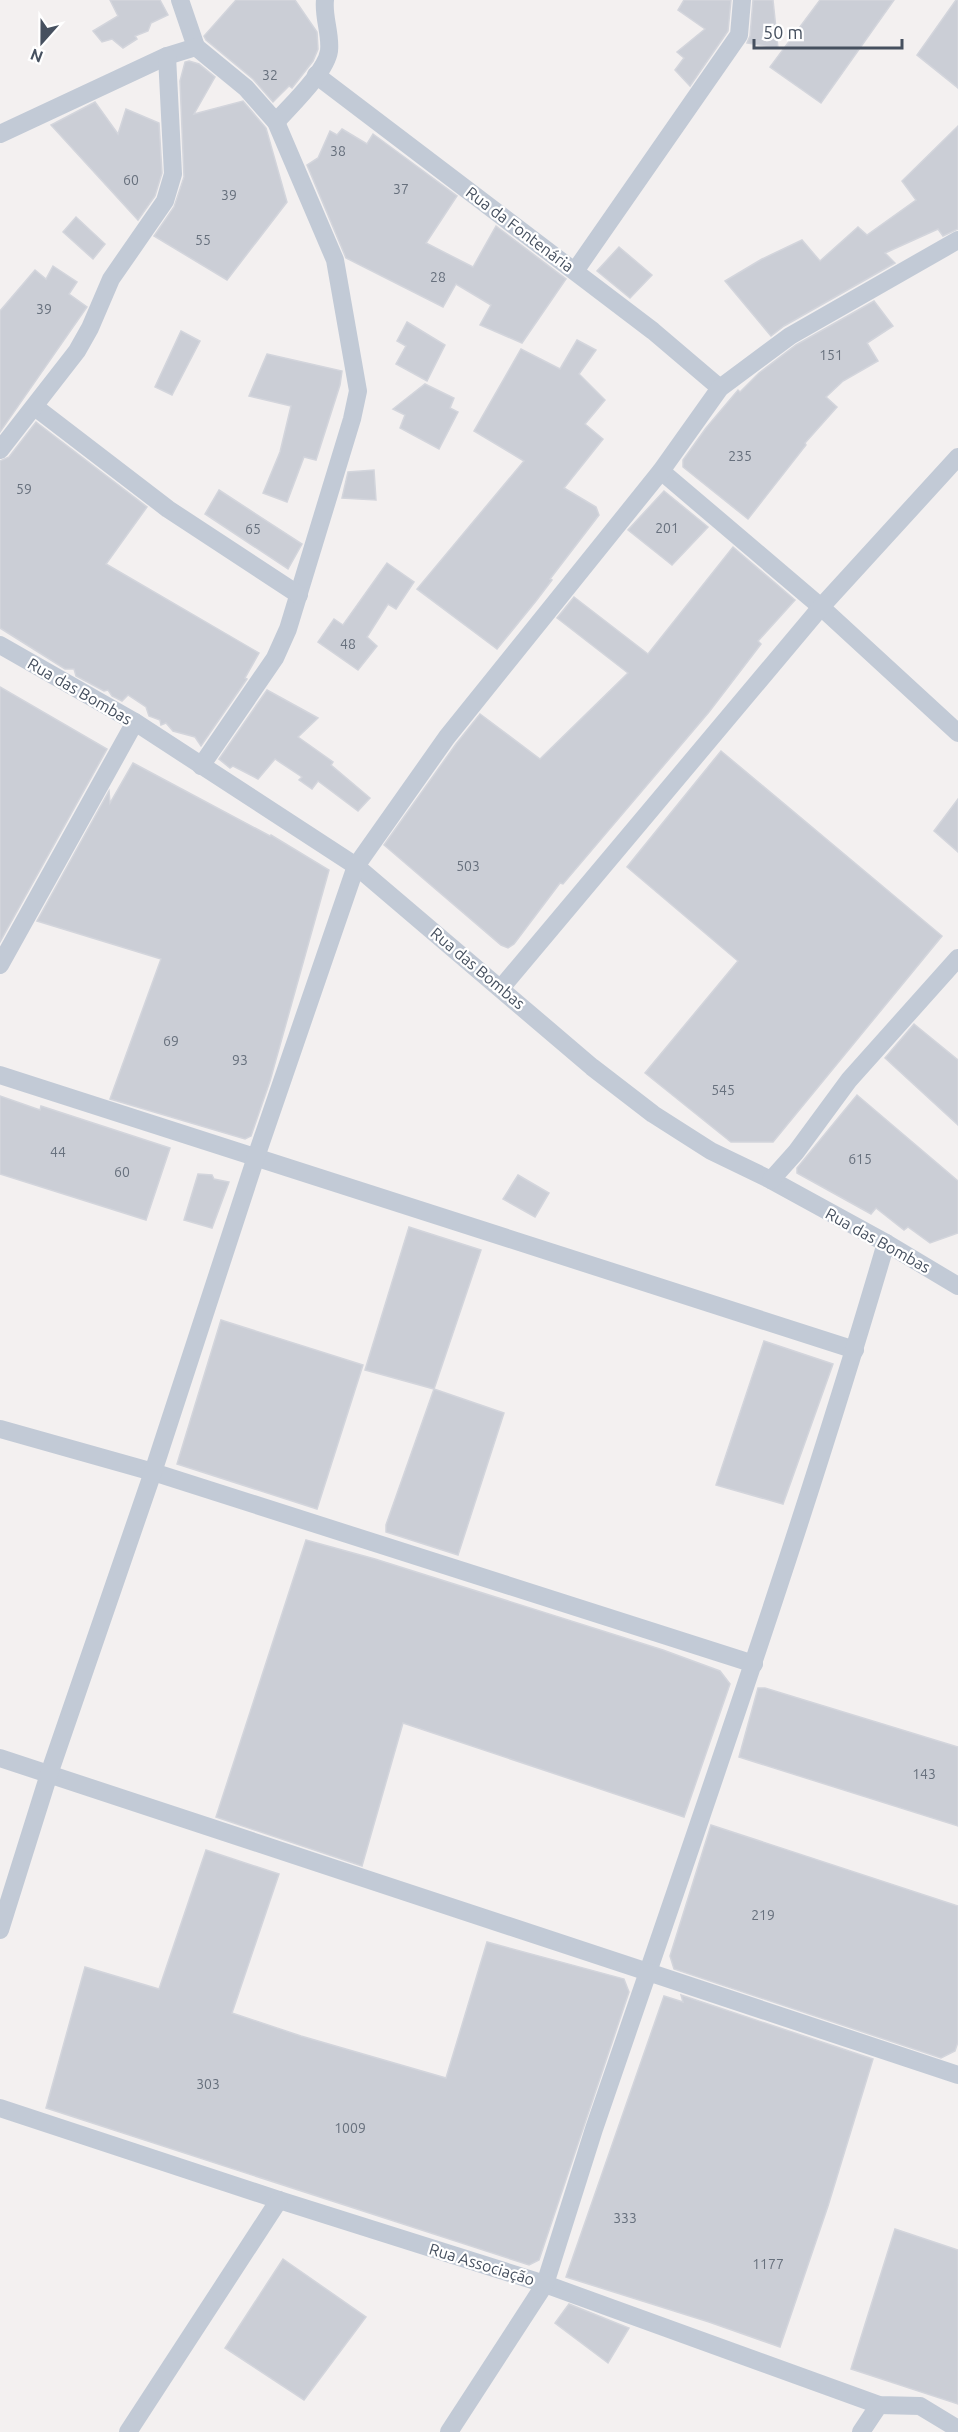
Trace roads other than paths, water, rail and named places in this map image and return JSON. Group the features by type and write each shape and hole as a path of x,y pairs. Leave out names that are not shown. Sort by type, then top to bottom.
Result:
{"street":[{"path":"180,0 196,47 246,88 276,122 335,260 358,391 336,476 288,629 274,658 201,766"},
{"path":"276,122 324,64 329,51 324,13 325,0"},
{"path":"575,270 739,35 741,0"},
{"path":"0,134 167,56 196,47"},
{"path":"0,450 77,351 90,328 111,279 165,201 173,174 167,56"},
{"name":"Rua da Fontenária","path":"316,75 575,270 653,331 720,388"},
{"path":"0,1930 49,1774 356,866 447,737 661,471 720,388 790,336 958,240"},
{"path":"35,407 168,509 299,595"},
{"path":"501,988 821,607 958,457"},
{"path":"661,471 821,607 958,732"},
{"name":"Rua das Bombas","path":"0,645 135,722 356,866 592,1067 653,1113 711,1151 771,1180 958,1285"},
{"path":"0,965 135,722"},
{"path":"771,1180 796,1152 849,1080 958,958"},
{"path":"0,1075 855,1350"},
{"path":"449,2432 545,2284 594,2129 754,1664 855,1350 886,1243"},
{"path":"0,1429 153,1472 754,1664"},
{"path":"0,1758 648,1972 956,2069"},
{"name":"Rua Associação","path":"0,2108 279,2200 545,2284 879,2405 920,2406 958,2428"},
{"path":"128,2432 279,2200"},
{"path":"861,2432 879,2405"}]}
